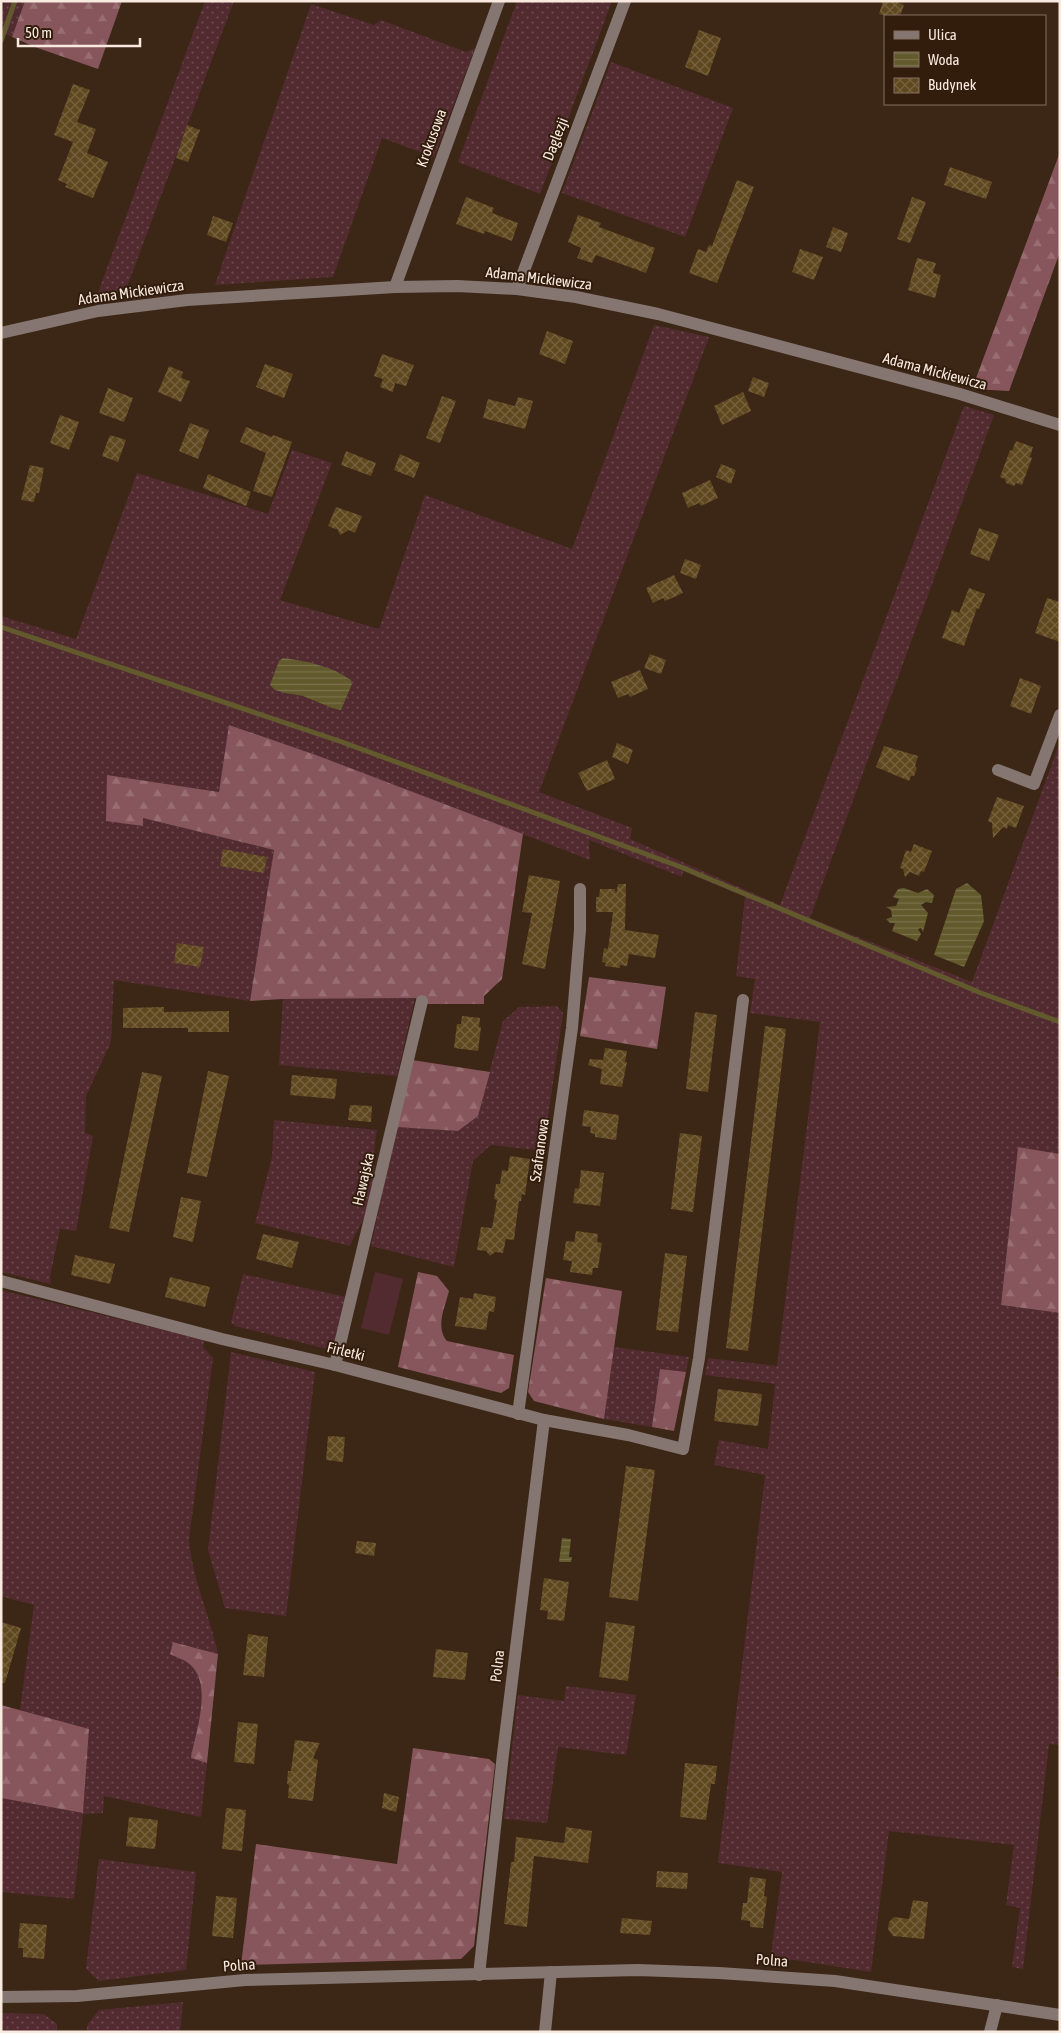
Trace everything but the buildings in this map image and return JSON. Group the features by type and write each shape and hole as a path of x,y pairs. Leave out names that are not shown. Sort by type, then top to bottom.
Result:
{"street":[{"name":"Krokusowa","path":"395,287 499,1"},
{"name":"Daglezji","path":"517,289 624,1"},
{"name":"Adama Mickiewicza","path":"1,333 98,311 187,300 395,287 457,286 517,289 576,297 658,314 960,394 1060,425"},
{"path":"998,770 1034,784 1060,715"},
{"name":"Szafranowa","path":"518,1414 572,1028 580,930 580,889"},
{"name":"Firletki","path":"1,1281 335,1365 518,1414 683,1449 699,1358 743,1000"},
{"name":"Hawajska","path":"335,1365 422,1001"},
{"name":"Polna","path":"479,1975 504,1748 544,1420"},
{"name":"Polna","path":"1,1997 77,1996 245,1980 638,1970 836,1980 1060,2015"},
{"path":"545,2032 551,1972"},
{"path":"990,2032 997,2005"}],"shaded area":[{"path":"5,1 25,1 12,37 1,32 1,13"},
{"path":"205,1 234,1 125,292 96,298"},
{"path":"517,1 612,1 540,194 458,162"},
{"path":"311,4 374,25 381,20 466,52 475,48 434,157 382,138 333,277 215,285"},
{"path":"611,62 733,108 685,237 562,193"},
{"path":"654,325 709,337 539,792 632,828 630,839 780,905 964,406 994,415 810,918 972,982 1060,742 1060,1154 1018,1147 1001,1305 1060,1313 1060,1650 1057,1676 1060,1677 1060,1745 1049,1744 1023,1969 1012,1967 1020,1908 1006,1905 1014,1845 889,1831 871,1972 795,1960 770,1962 782,1872 718,1863 765,1475 714,1465 719,1440 768,1449 775,1384 705,1375 708,1358 777,1366 820,1022 750,1013 755,979 736,976 745,897 683,871 682,877 589,840 590,860 316,755 230,725 219,792 107,775 143,826 142,817 274,850 250,1001 114,980 111,1042 86,1096 85,1133 93,1136 76,1231 60,1229 50,1277 51,1284 1,1272 1,616 76,639 137,473 268,514 292,450 332,463 280,600 379,629 425,495 572,549","holes":["302,661 348,677 352,684 341,710 303,696 285,693"]},
{"path":"415,998 397,1076 279,1065 283,999"},
{"path":"557,1006 563,1013 542,1158 536,1150 491,1145 473,1161 454,1267 371,1246 396,1127 458,1131 478,1115 503,1021 519,1007"},
{"path":"274,1120 377,1130 370,1203 350,1246 255,1223 272,1157"},
{"path":"375,1272 403,1279 389,1335 361,1328"},
{"path":"243,1274 346,1297 335,1342 327,1349 235,1326 231,1322"},
{"path":"1,1290 204,1340 203,1347 213,1358 189,1539 197,1583 218,1654 174,1642 170,1654 188,1663 196,1671 200,1682 202,1694 201,1707 191,1758 207,1763 201,1817 104,1796 103,1813 83,1814 74,1899 1,1892 1,1798 83,1813 89,1730 20,1710 34,1605 1,1596"},
{"path":"614,1347 689,1357 686,1372 660,1369 652,1427 604,1419"},
{"path":"231,1352 315,1372 286,1616 225,1608 208,1550"},
{"path":"566,1686 636,1695 626,1755 558,1747 547,1823 504,1819 518,1695 564,1701"},
{"path":"99,1859 196,1872 186,1970 99,1981 86,1969"},
{"path":"183,2002 180,2032 86,2032 88,2024 99,2010"},
{"path":"1,2013 44,2014 57,2024 57,2032 1,2032"}],"green space":[{"path":"25,1 122,1 98,69 12,37"},
{"path":"1060,152 1060,252 1009,391 972,389"},
{"path":"229,725 316,755 523,834 502,979 484,996 484,1004 427,1004 415,998 250,1001 274,850 143,818 143,826 106,821 107,775 219,792"},
{"path":"589,977 666,987 657,1049 580,1036"},
{"path":"412,1060 490,1072 478,1116 458,1131 396,1127"},
{"path":"1018,1147 1060,1154 1060,1313 1001,1305"},
{"path":"418,1272 437,1276 449,1291 441,1323 443,1335 447,1341 514,1355 509,1388 501,1393 398,1367"},
{"path":"546,1278 622,1291 604,1419 534,1401 528,1392"},
{"path":"660,1369 686,1372 674,1431 652,1427"},
{"path":"173,1642 218,1654 207,1763 191,1758 201,1707 202,1694 200,1682 196,1671 188,1663 170,1654"},
{"path":"1,1705 89,1729 83,1813 1,1798"},
{"path":"413,1748 489,1759 495,1764 474,1946 461,1959 241,1965 256,1844 397,1864"}],"water":[{"path":"283,658 327,668 351,680 352,684 341,710 303,696 275,690 270,685 279,661"},
{"path":"967,883 981,895 984,921 964,967 934,955 956,889"},
{"path":"904,888 918,893 927,889 934,895 932,903 926,902 921,905 928,913 923,932 921,928 918,929 921,934 917,941 892,931 895,923 890,923 886,919 892,917 891,910 886,907 896,906 899,899 893,897 898,889"},
{"path":"562,1538 571,1539 569,1557 572,1557 571,1562 559,1562"}],"waterway":[{"path":"1,41 15,1"},
{"path":"1,627 342,742 681,867 981,993 1060,1022"}]}
